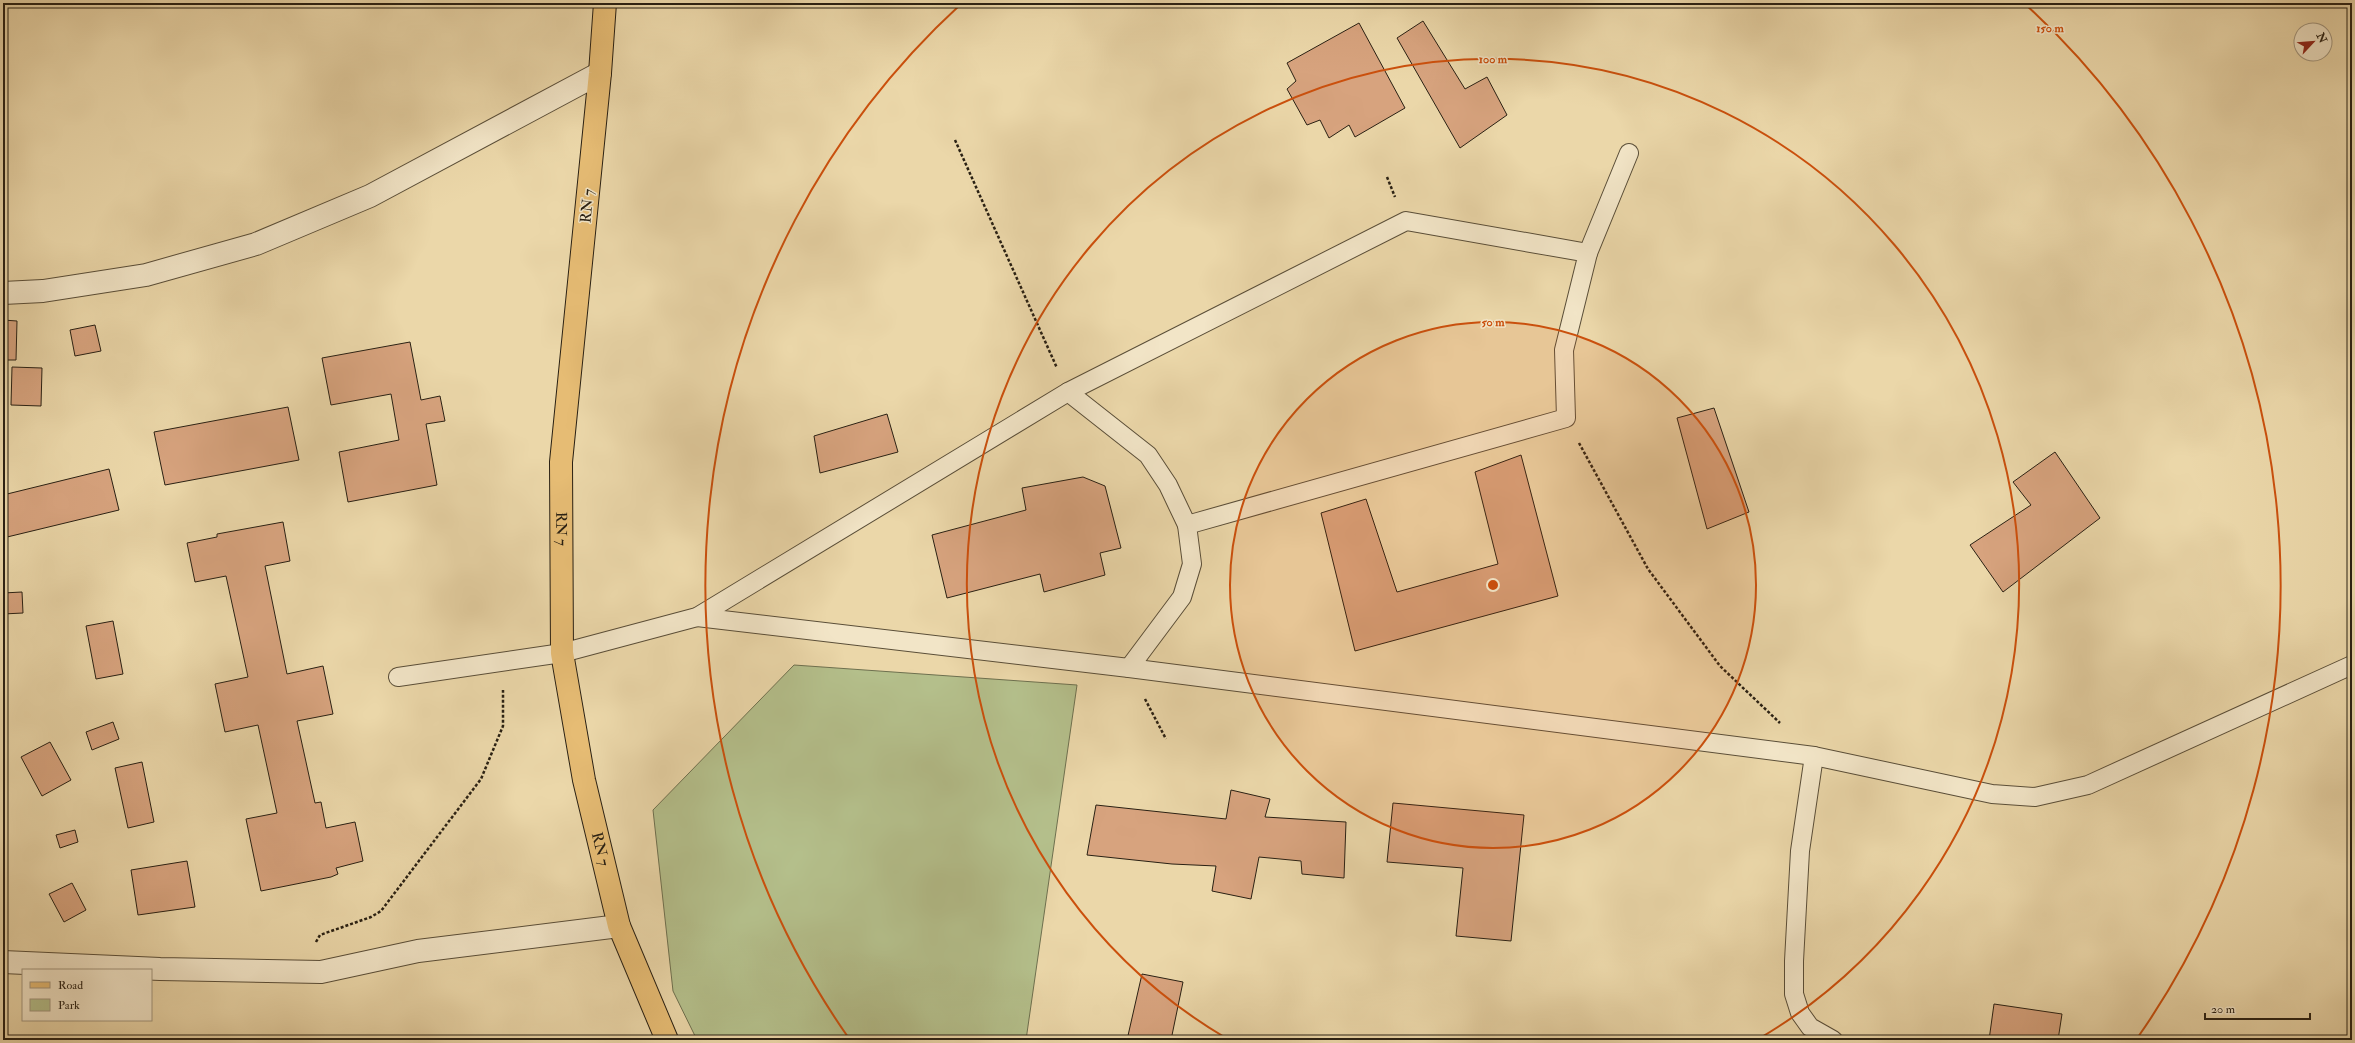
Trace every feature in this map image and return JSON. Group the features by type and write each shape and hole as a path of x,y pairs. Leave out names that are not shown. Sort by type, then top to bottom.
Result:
{"main road":[{"name":"RN 7","path":"604,3 600,73 561,462 562,653 584,780 619,926 667,1040"}],"street":[{"path":"3,292 43,291 146,275 256,244 370,196 600,73"},
{"path":"3,962 160,969 322,972 418,951 619,926"}],"lane":[{"path":"1187,525 1566,418 1564,350 1588,253 1629,153"},
{"path":"398,677 562,653 697,617 1068,392 1406,222 1588,253"},
{"path":"1068,392 1148,455 1168,485 1187,525 1192,564 1182,597 1129,668"},
{"path":"697,617 1129,668 1814,756 1992,794 2035,797 2088,785 2352,665"},
{"path":"1814,756 1800,851 1794,961 1794,994 1800,1014 1810,1027 1833,1040"}],"path":[{"path":"956,140 1068,392"},
{"path":"1566,418 1648,569 1720,666 1781,724"},
{"path":"322,972 314,946 320,935 371,918 381,911 481,779 503,726 502,662"},
{"path":"1129,668 1166,739"}],"green space":[{"path":"794,665 1077,685 1026,1040 697,1040 673,991 653,810"}],"building":[{"path":"1423,21 1465,89 1487,77 1507,115 1460,148 1397,38"},
{"path":"1359,23 1405,108 1355,137 1349,125 1329,138 1320,120 1307,125 1287,89 1296,81 1287,63"},
{"path":"3,320 17,321 16,360 3,360"},
{"path":"95,325 101,351 75,356 70,330"},
{"path":"410,342 421,400 440,396 445,421 426,424 437,485 348,502 339,452 399,440 391,394 331,405 322,358"},
{"path":"12,367 42,368 41,406 11,405"},
{"path":"288,407 299,460 165,485 154,432"},
{"path":"1714,408 1749,512 1707,529 1677,418"},
{"path":"887,414 898,452 820,473 814,436"},
{"path":"2055,452 2100,518 2003,592 1970,545 2031,505 2013,482"},
{"path":"1521,455 1558,596 1355,651 1321,513 1366,499 1397,592 1498,564 1475,472"},
{"path":"109,469 119,510 3,538 3,495"},
{"path":"1083,477 1105,486 1121,548 1100,553 1105,575 1044,592 1040,574 947,598 932,535 1026,510 1022,488"},
{"path":"283,522 290,561 265,566 287,674 323,666 333,714 297,721 315,803 321,802 326,828 355,822 363,861 336,868 338,874 331,877 261,891 246,819 277,813 258,725 225,732 215,684 248,677 226,576 195,582 187,543 217,537 217,534"},
{"path":"22,592 23,613 3,614 3,593"},
{"path":"113,621 123,674 96,679 86,626"},
{"path":"113,722 119,739 92,750 86,732"},
{"path":"50,742 71,780 42,796 21,757"},
{"path":"142,762 154,822 128,828 115,768"},
{"path":"1231,790 1270,799 1265,817 1346,822 1344,878 1302,874 1301,861 1259,857 1251,899 1212,891 1216,866 1172,864 1087,855 1096,805 1226,819"},
{"path":"1393,803 1524,815 1511,941 1456,936 1463,868 1387,862"},
{"path":"75,830 78,842 60,848 56,835"},
{"path":"187,861 195,907 138,915 131,870"},
{"path":"72,883 86,910 64,922 49,894"},
{"path":"1142,974 1183,982 1171,1040 1127,1040"},
{"path":"1994,1004 2062,1014 2058,1040 1989,1040"}]}
